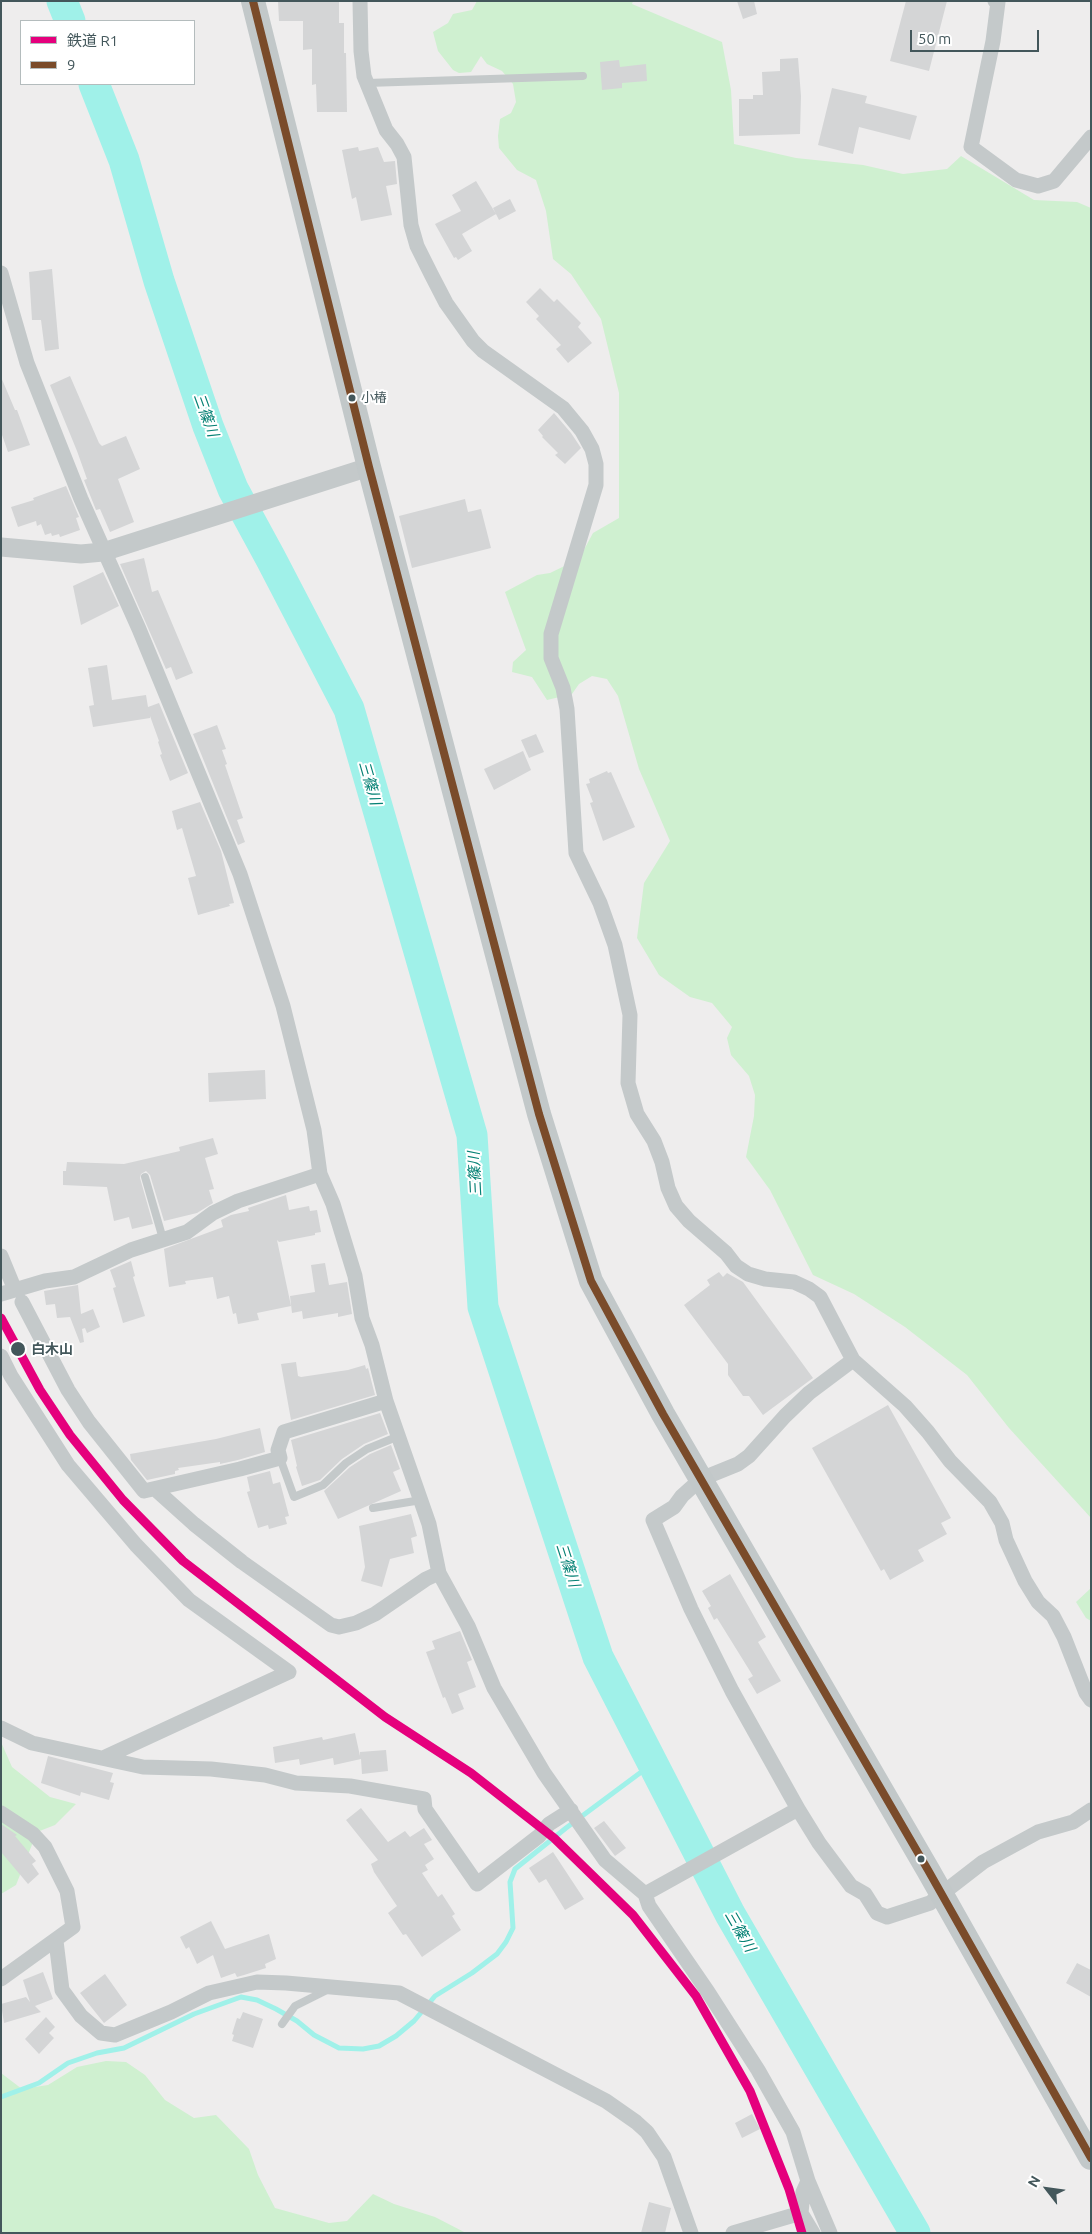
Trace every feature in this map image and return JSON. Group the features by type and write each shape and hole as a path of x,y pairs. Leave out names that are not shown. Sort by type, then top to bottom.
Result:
{"main road":[{"path":"253,1 369,467 540,1114 591,1281 701,1479 1091,2158"}],"street":[{"path":"360,1 361,52 367,83 386,130 404,157 411,225 415,239 446,303 473,341 483,351 563,408 582,431 592,449 596,464 596,485 554,622 550,647 551,658 563,688 567,709 576,853 600,903 615,945 630,1015 628,1083 637,1114 654,1141 662,1162 668,1188 676,1206 689,1222 726,1253 736,1266 748,1274 765,1279 794,1282 809,1289 820,1298 853,1360 905,1406 950,1461 990,1502 1002,1523 1006,1540 1025,1581 1038,1602 1053,1616 1064,1637 1086,1693 1091,1700"},
{"path":"995,1 998,2 993,41 971,147 1016,180 1038,186 1054,181 1091,137"},
{"path":"1,273 27,363 103,552 139,629 240,874 283,1006 314,1130 320,1174 332,1204 355,1276 362,1318 372,1345 386,1401 434,1543 439,1573 468,1626 494,1688 544,1773 606,1860 648,1893 649,1906 708,1992 758,2070 793,2132 808,2181 830,2233"},
{"path":"1,547 81,554 103,552 182,525 369,467"},
{"path":"13,1296 45,1282 74,1277 122,1254 187,1232 213,1213 238,1201 320,1174"},
{"path":"1,1256 13,1296 55,1367 89,1422 144,1491 280,1458 278,1450 284,1432 386,1401"},
{"path":"1,1356 16,1384 68,1465 136,1545 189,1600 289,1672 103,1758"},
{"path":"853,1360 809,1393 785,1416 749,1456 738,1464 701,1479 682,1496 674,1507 653,1520 691,1609 794,1812 851,1886 865,1894 876,1912 887,1916 918,1907 941,1895 983,1862 1038,1832 1073,1822 1091,1810"},
{"path":"155,1489 194,1524 242,1562 331,1625 340,1627 356,1623 375,1614 426,1579 439,1573"},
{"path":"1,1728 32,1743 143,1767 211,1769 265,1775 296,1783 350,1786 424,1799 425,1809 477,1884 539,1836 549,1824 571,1810"},
{"path":"1,1812 33,1834 45,1847 63,1884 73,1927 1,1979"},
{"path":"648,1893 794,1812"},
{"path":"56,1940 62,1990 81,2016 101,2032 116,2034 171,2012 209,1992 257,1982 399,1993 606,2101 636,2122 647,2132 664,2157 691,2233"},
{"path":"808,2181 803,2192 801,2213 814,2233"},
{"path":"733,2233 780,2226 801,2213"}],"lane":[{"path":"367,83 583,76"},
{"path":"145,1177 162,1239"},
{"path":"280,1458 294,1497 323,1485 346,1463 367,1449 399,1436"},
{"path":"373,1508 421,1500"},
{"path":"284,2022 291,2010 303,2001 332,1987"}],"green space":[{"path":"477,1 633,1 632,4 722,42 731,90 734,144 796,158 863,165 903,174 947,169 961,156 1034,200 1077,202 1091,208 1091,1518 1009,1428 967,1375 905,1327 854,1294 813,1275 770,1190 746,1157 754,1116 755,1095 749,1076 731,1055 727,1038 732,1027 712,1003 690,997 659,975 637,938 644,883 670,841 639,769 618,696 607,679 592,676 579,684 572,694 547,700 532,677 512,672 513,662 526,650 505,592 537,575 550,573 579,559 593,533 619,518 619,393 601,319 571,274 553,259 546,211 536,180 517,170 499,148 500,119 511,113 516,102 513,84 502,71 487,64 481,56 471,72 459,73 453,70 438,51 433,32 448,23 453,14 472,10"},
{"path":"1091,1588 1091,1621 1086,1618 1076,1602"},
{"path":"1,1742 12,1767 50,1797 76,1804 55,1825 37,1832 16,1885 1,1894"},
{"path":"106,2061 126,2062 145,2075 165,2100 194,2118 216,2115 249,2149 258,2175 275,2208 329,2223 347,2221 373,2194 394,2204 435,2217 466,2233 1,2233 1,2073 22,2089 48,2085 77,2067"}],"building":[{"path":"278,1 339,1 339,23 344,23 347,112 317,112 316,84 312,85 312,49 303,50 303,21 279,21"},
{"path":"737,1 754,1 757,14 743,19"},
{"path":"906,1 947,1 929,71 890,61"},
{"path":"798,58 801,96 800,134 739,136 739,99 753,99 753,95 763,95 762,72 780,71 780,59"},
{"path":"619,60 620,67 646,64 647,81 622,83 622,88 602,90 600,62"},
{"path":"832,88 867,96 865,103 917,116 910,140 859,127 853,154 818,145"},
{"path":"358,147 359,151 378,147 384,162 395,161 397,184 386,186 392,215 361,221 356,197 352,199 342,150"},
{"path":"476,181 496,214 462,234 472,251 458,260 456,257 454,258 435,224 461,211 452,195"},
{"path":"510,199 516,211 499,220 493,208"},
{"path":"52,269 59,349 45,351 41,320 32,320 29,272"},
{"path":"540,288 554,302 557,299 581,323 578,327 592,343 568,363 556,349 561,345 536,319 539,316 526,302"},
{"path":"70,376 99,443 102,446 126,436 140,469 118,479 134,522 110,532 100,509 96,510 84,480 87,479 77,451 50,385"},
{"path":"1,377 15,410 17,410 30,445 8,452 1,432"},
{"path":"554,413 581,448 565,464 555,455 558,453 542,437 538,430"},
{"path":"66,486 79,517 76,518 80,530 60,537 59,534 52,536 51,533 45,535 41,524 37,526 36,521 18,527 11,507 34,500 33,498"},
{"path":"465,499 468,512 481,509 491,548 412,568 399,516"},
{"path":"144,558 152,592 158,590 193,673 176,680 171,667 166,669 120,564"},
{"path":"103,572 119,606 81,625 73,586"},
{"path":"107,665 112,700 146,695 148,707 159,703 188,773 170,781 160,755 162,754 159,741 150,716 150,718 93,727 89,706 94,705 88,668"},
{"path":"217,725 226,749 222,750 227,764 225,765 243,818 237,820 245,842 238,845 193,734"},
{"path":"536,734 544,752 529,758 521,740"},
{"path":"523,751 531,770 494,790 484,769"},
{"path":"607,771 608,773 611,772 635,827 603,841 590,803 593,802 586,784 590,783 589,779"},
{"path":"200,802 221,851 234,903 229,904 230,906 198,915 188,878 196,876 182,828 177,830 172,811"},
{"path":"265,1070 266,1099 209,1102 208,1073"},
{"path":"213,1138 218,1154 205,1158 214,1189 209,1190 213,1203 197,1213 164,1221 150,1175 146,1171 141,1174 140,1178 153,1224 132,1229 129,1217 114,1221 107,1187 63,1185 63,1171 66,1171 67,1162 124,1164 180,1151 179,1147"},
{"path":"286,1195 289,1210 309,1206 310,1211 317,1210 321,1232 315,1233 315,1235 279,1242 277,1240 291,1306 257,1313 259,1320 238,1324 236,1313 233,1314 229,1296 217,1299 213,1277 185,1281 186,1284 169,1287 164,1249 223,1227 221,1220 231,1215 249,1211 248,1208"},
{"path":"131,1261 135,1276 133,1277 145,1316 123,1323 113,1288 116,1287 110,1270"},
{"path":"325,1263 329,1285 347,1282 352,1314 338,1317 338,1313 303,1319 302,1311 292,1313 290,1296 315,1292 311,1265"},
{"path":"719,1272 723,1277 727,1273 743,1282 813,1378 763,1415 749,1396 743,1396 728,1375 728,1364 684,1305 710,1285 707,1280"},
{"path":"78,1285 81,1314 93,1309 100,1327 87,1333 85,1328 82,1329 84,1342 80,1343 70,1317 57,1318 55,1304 46,1305 44,1291"},
{"path":"296,1362 298,1376 301,1377 348,1370 365,1365 366,1369 368,1368 375,1395 281,1423 291,1420 281,1364"},
{"path":"888,1405 951,1518 941,1523 947,1534 918,1550 924,1561 890,1580 884,1569 881,1571 812,1448"},
{"path":"380,1413 388,1434 364,1444 342,1459 320,1480 302,1486 291,1440"},
{"path":"260,1428 265,1452 238,1460 220,1464 220,1462 178,1468 179,1470 175,1471 175,1474 147,1480 131,1460 130,1454 216,1439"},
{"path":"391,1445 400,1469 393,1472 401,1491 338,1519 324,1491 350,1467 370,1454"},
{"path":"270,1471 273,1484 280,1482 289,1516 285,1517 287,1524 269,1529 268,1525 258,1528 247,1492 250,1491 247,1477"},
{"path":"411,1514 417,1536 411,1538 414,1553 390,1559 382,1587 361,1581 365,1567 359,1526"},
{"path":"730,1574 766,1637 758,1642 781,1681 757,1694 748,1679 753,1676 717,1618 714,1620 708,1608 711,1606 702,1591"},
{"path":"460,1631 472,1660 467,1662 476,1687 458,1694 464,1709 452,1714 445,1697 443,1698 426,1652 435,1649 432,1641"},
{"path":"355,1733 360,1756 360,1752 386,1750 388,1771 362,1774 361,1759 334,1765 333,1758 300,1765 299,1759 275,1763 273,1747 322,1737 323,1740"},
{"path":"48,1756 113,1773 110,1782 114,1783 109,1800 81,1792 80,1796 41,1783"},
{"path":"361,1808 388,1842 405,1831 410,1837 424,1828 432,1840 424,1844 434,1859 425,1865 428,1870 422,1873 438,1897 442,1894 455,1914 452,1916 461,1930 422,1957 406,1934 403,1935 388,1913 397,1906 374,1872 371,1864 378,1860 346,1820"},
{"path":"604,1821 626,1848 615,1856 594,1828"},
{"path":"1,1824 17,1835 15,1836 36,1861 32,1864 39,1874 28,1884 1,1852"},
{"path":"553,1852 584,1899 565,1910 546,1879 539,1883 529,1868"},
{"path":"211,1921 225,1949 269,1934 276,1959 265,1964 266,1968 237,1977 235,1973 221,1978 213,1955 197,1964 189,1947 186,1949 180,1937"},
{"path":"1077,1963 1091,1970 1091,1997 1066,1983"},
{"path":"43,1972 53,1999 35,2006 41,2012 4,2023 1,2004 26,1997 30,2002 23,1980"},
{"path":"105,1974 127,2005 104,2023 80,1993"},
{"path":"243,2012 263,2019 253,2048 232,2041 237,2018 240,2019"},
{"path":"46,2017 55,2027 49,2033 54,2038 39,2054 25,2039"},
{"path":"752,2114 760,2129 742,2138 735,2123"},
{"path":"649,2202 671,2208 665,2233 641,2233"}],"waterway":[{"name":"三篠川","path":"62,1 70,20"},
{"name":"三篠川","path":"94,85 124,160 159,281 208,426 233,489 349,709 472,1135 483,1307 598,1657 730,1914 915,2233"},
{"path":"1,2097 39,2083 68,2063 97,2053 124,2048 194,2014 241,1997 257,2000 276,2009 297,2021 314,2035 339,2048 363,2049 379,2046 396,2036 414,2021 435,1996 472,1973 497,1954 513,1928 510,1882 515,1869 566,1828 652,1764"}],"rail line":[{"name":"R1","path":"1,1318 40,1390 70,1435 123,1500 183,1561 385,1717 471,1773 554,1838 633,1915 696,1996 750,2091 789,2189 802,2233"}],"transit line":[{"name":"9","path":"253,1 369,467 539,1114 591,1281 663,1414 928,1870 1091,2158"}],"place":[{"name":"小椿","path":"352,398"},
{"name":"白木山","path":"18,1349"}]}
